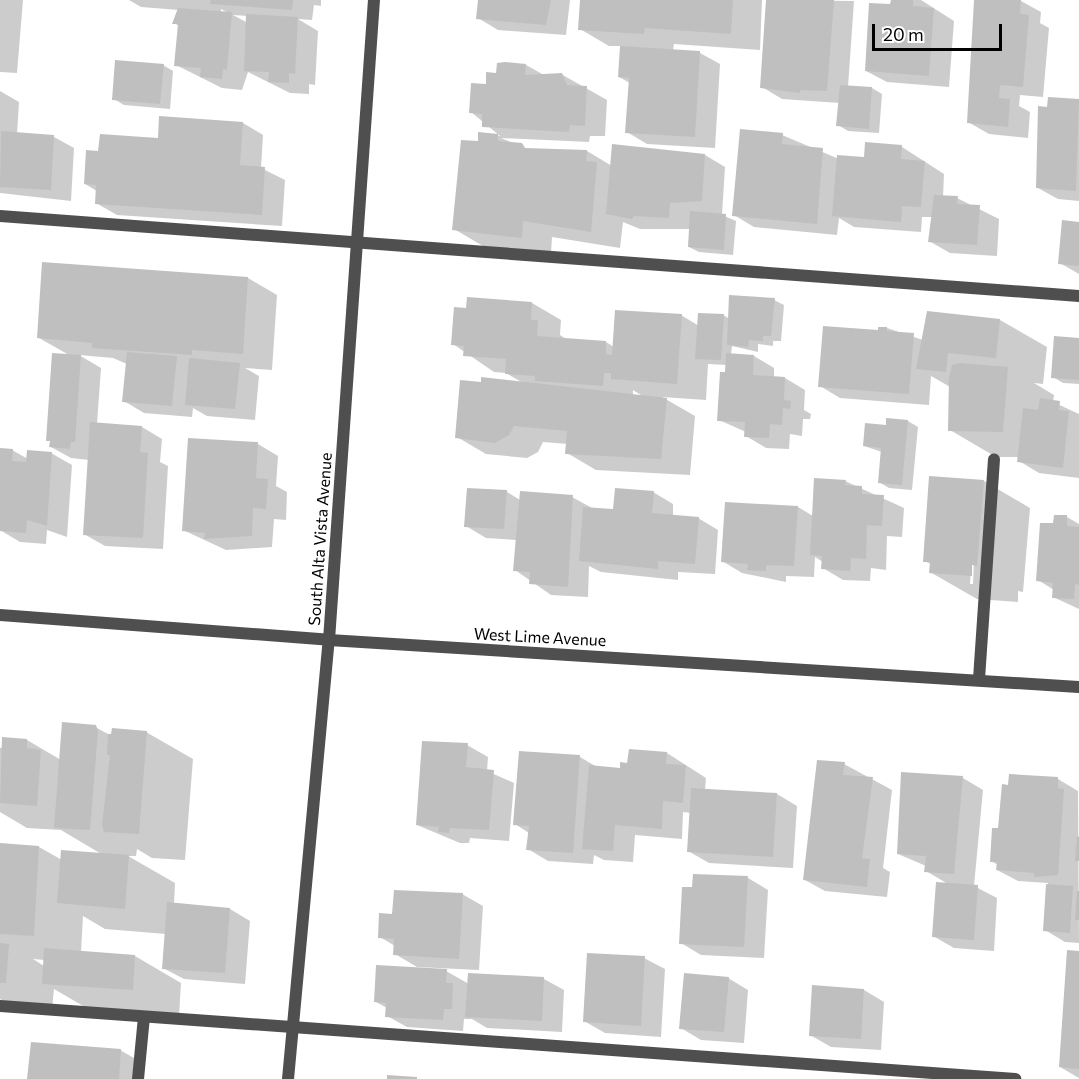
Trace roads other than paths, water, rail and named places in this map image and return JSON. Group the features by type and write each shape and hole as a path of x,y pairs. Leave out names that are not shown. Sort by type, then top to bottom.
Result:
{"street":[{"name":"South Alta Vista Avenue","path":"288,1079 291,1027 329,640 374,0"},
{"path":"0,216 1079,296"},
{"path":"979,680 994,460"},
{"name":"West Lime Avenue","path":"0,615 329,640 1079,687"},
{"path":"0,1006 1015,1079"},
{"path":"138,1079 144,1017"}]}
